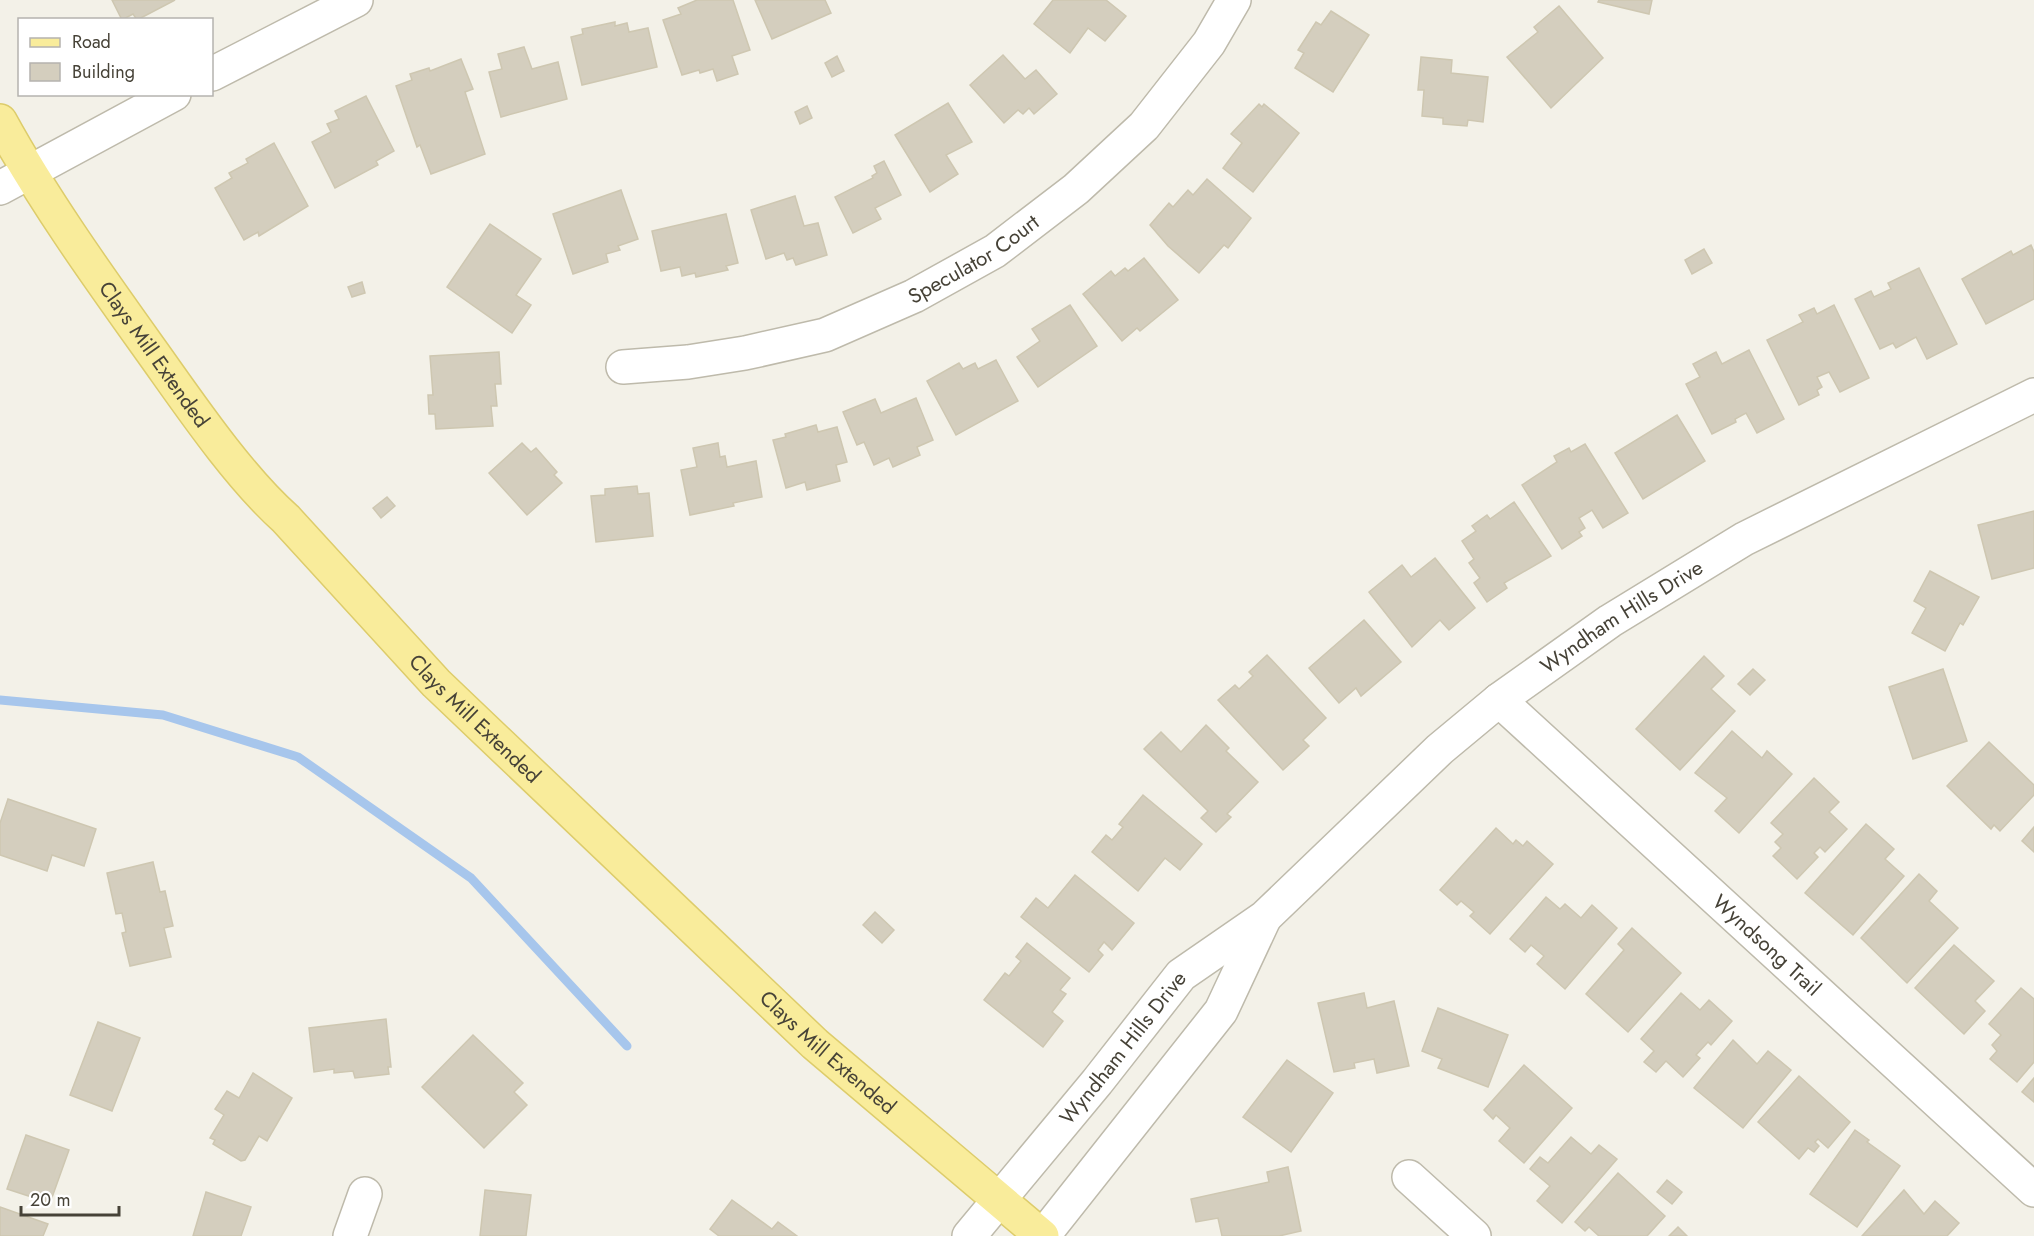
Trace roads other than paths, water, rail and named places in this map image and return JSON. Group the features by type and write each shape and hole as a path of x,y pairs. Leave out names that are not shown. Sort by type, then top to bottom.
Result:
{"main road":[{"name":"Clays Mill Extended","path":"0,121 28,172 183,395 266,502 286,519 436,683 815,1044 1042,1236"}],"street":[{"path":"213,73 356,0"},
{"name":"Speculator Court","path":"623,367 688,362 745,353 825,335 914,296 995,251 1076,189 1144,126 1209,43 1234,0"},
{"path":"0,188 170,96"},
{"name":"Wyndham Hills Drive","path":"969,1236 1097,1082 1180,975 1264,917 1440,749 1499,700 1610,621 1744,539 2034,395"},
{"name":"Wyndsong Trail","path":"1499,700 2034,1190"},
{"name":"Wyndham Hills Drive","path":"1042,1236 1221,1011 1264,917"},
{"path":"1409,1177 1474,1236"},
{"path":"350,1236 365,1194"}],"waterway":[{"path":"0,700 163,715 298,757 471,878 627,1046"}]}
